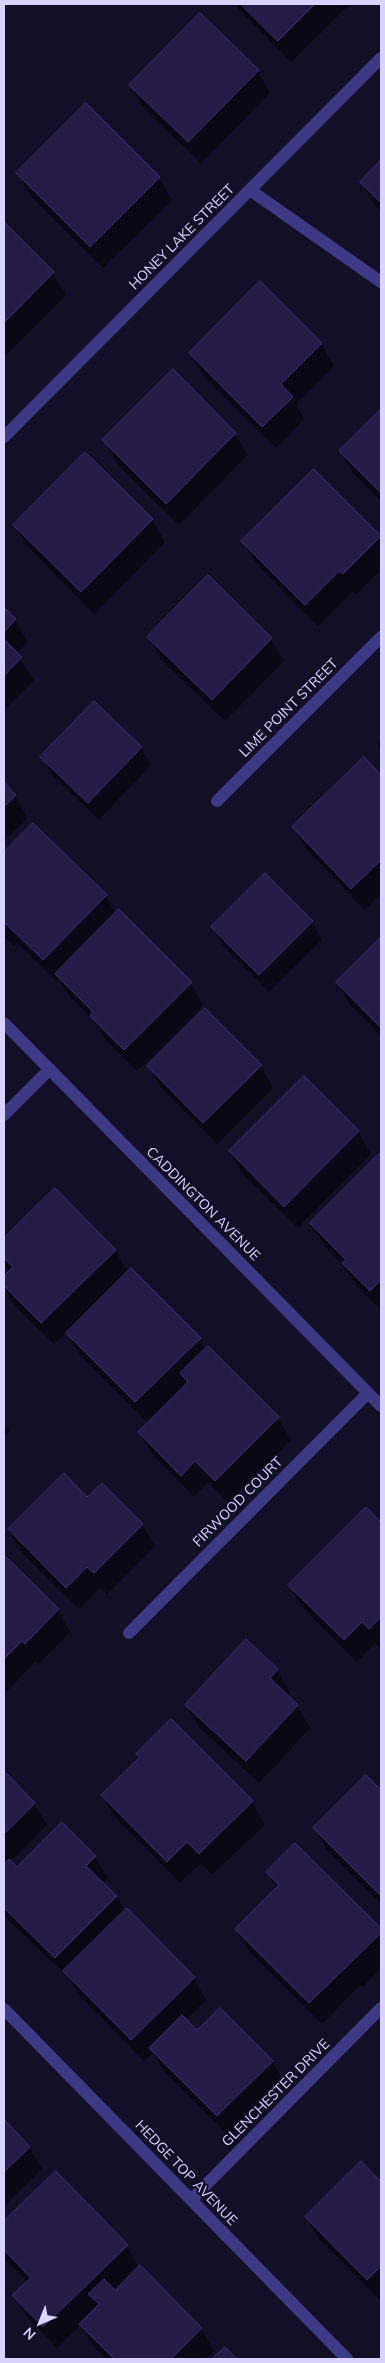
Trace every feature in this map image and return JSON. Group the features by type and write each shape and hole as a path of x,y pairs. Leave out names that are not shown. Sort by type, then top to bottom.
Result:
{"street":[{"name":"HONEY LAKE STREET","path":"4,437 381,58"},
{"path":"250,190 381,282"},
{"name":"LIME POINT STREET","path":"217,801 381,637"},
{"name":"CADDINGTON AVENUE","path":"4,1023 381,1406"},
{"path":"4,1115 50,1069"},
{"name":"FIRWOOD COURT","path":"129,1634 368,1392"},
{"name":"GLENCHESTER DRIVE","path":"192,2200 381,2008"},
{"name":"HEDGE TOP AVENUE","path":"4,2009 347,2359"}],"building":[{"path":"241,4 315,4 278,41"},
{"path":"200,13 259,70 188,142 129,85"},
{"path":"86,103 160,177 90,247 16,173"},
{"path":"381,160 381,203 360,182"},
{"path":"4,222 54,272 4,323"},
{"path":"260,281 322,343 281,384 293,397 262,427 189,353"},
{"path":"173,369 236,433 166,504 102,440"},
{"path":"381,409 381,493 339,451"},
{"path":"85,452 153,519 81,592 13,525"},
{"path":"314,469 381,536 343,574 339,571 305,605 241,541"},
{"path":"208,575 272,638 212,700 147,637"},
{"path":"4,607 16,619 4,632"},
{"path":"4,639 22,657 4,676"},
{"path":"94,701 142,747 88,803 40,757"},
{"path":"364,757 381,775 381,860 351,889 292,827"},
{"path":"4,782 16,795 4,807"},
{"path":"33,823 107,895 43,960 4,922 4,852"},
{"path":"265,873 313,921 259,975 211,927"},
{"path":"119,909 192,982 124,1050 90,1016 93,1012 55,974"},
{"path":"381,937 381,1028 336,982"},
{"path":"205,1008 262,1065 203,1123 147,1066"},
{"path":"304,1076 359,1131 284,1207 229,1151"},
{"path":"379,1154 381,1155 381,1280 370,1291 342,1263 346,1260 310,1223"},
{"path":"55,1188 116,1250 41,1323 4,1286 4,1276 13,1267 4,1258 4,1238"},
{"path":"131,1268 201,1338 135,1402 66,1333"},
{"path":"208,1346 279,1417 215,1481 195,1461 181,1476 138,1432 188,1382 180,1373"},
{"path":"64,1473 87,1497 102,1483 143,1524 94,1573 87,1567 66,1588 8,1529"},
{"path":"366,1507 381,1522 381,1617 369,1629 362,1622 344,1640 288,1585"},
{"path":"4,1555 59,1609 25,1644 22,1641 4,1659"},
{"path":"246,1639 278,1669 270,1678 298,1705 246,1761 185,1705"},
{"path":"171,1719 253,1801 199,1854 187,1842 167,1862 101,1795 140,1757 136,1754"},
{"path":"4,1771 35,1803 4,1834"},
{"path":"366,1775 381,1790 381,1896 313,1828"},
{"path":"62,1822 96,1856 86,1866 117,1896 55,1958 4,1908 4,1864 9,1859 17,1867"},
{"path":"295,1843 381,1928 381,1933 309,2003 235,1929 279,1885 266,1872"},
{"path":"127,1908 195,1977 131,2040 63,1971"},
{"path":"220,2008 273,2061 217,2116 149,2048 182,2015 197,2030"},
{"path":"4,2119 30,2147 4,2172"},
{"path":"361,2161 381,2182 381,2266 367,2280 305,2217"},
{"path":"56,2171 128,2245 43,2327 12,2295 31,2278 4,2250 4,2221"},
{"path":"140,2265 202,2328 171,2359 114,2359 79,2324 99,2304 88,2294 104,2279 115,2290"},
{"path":"225,2347 237,2359 212,2359"}]}
